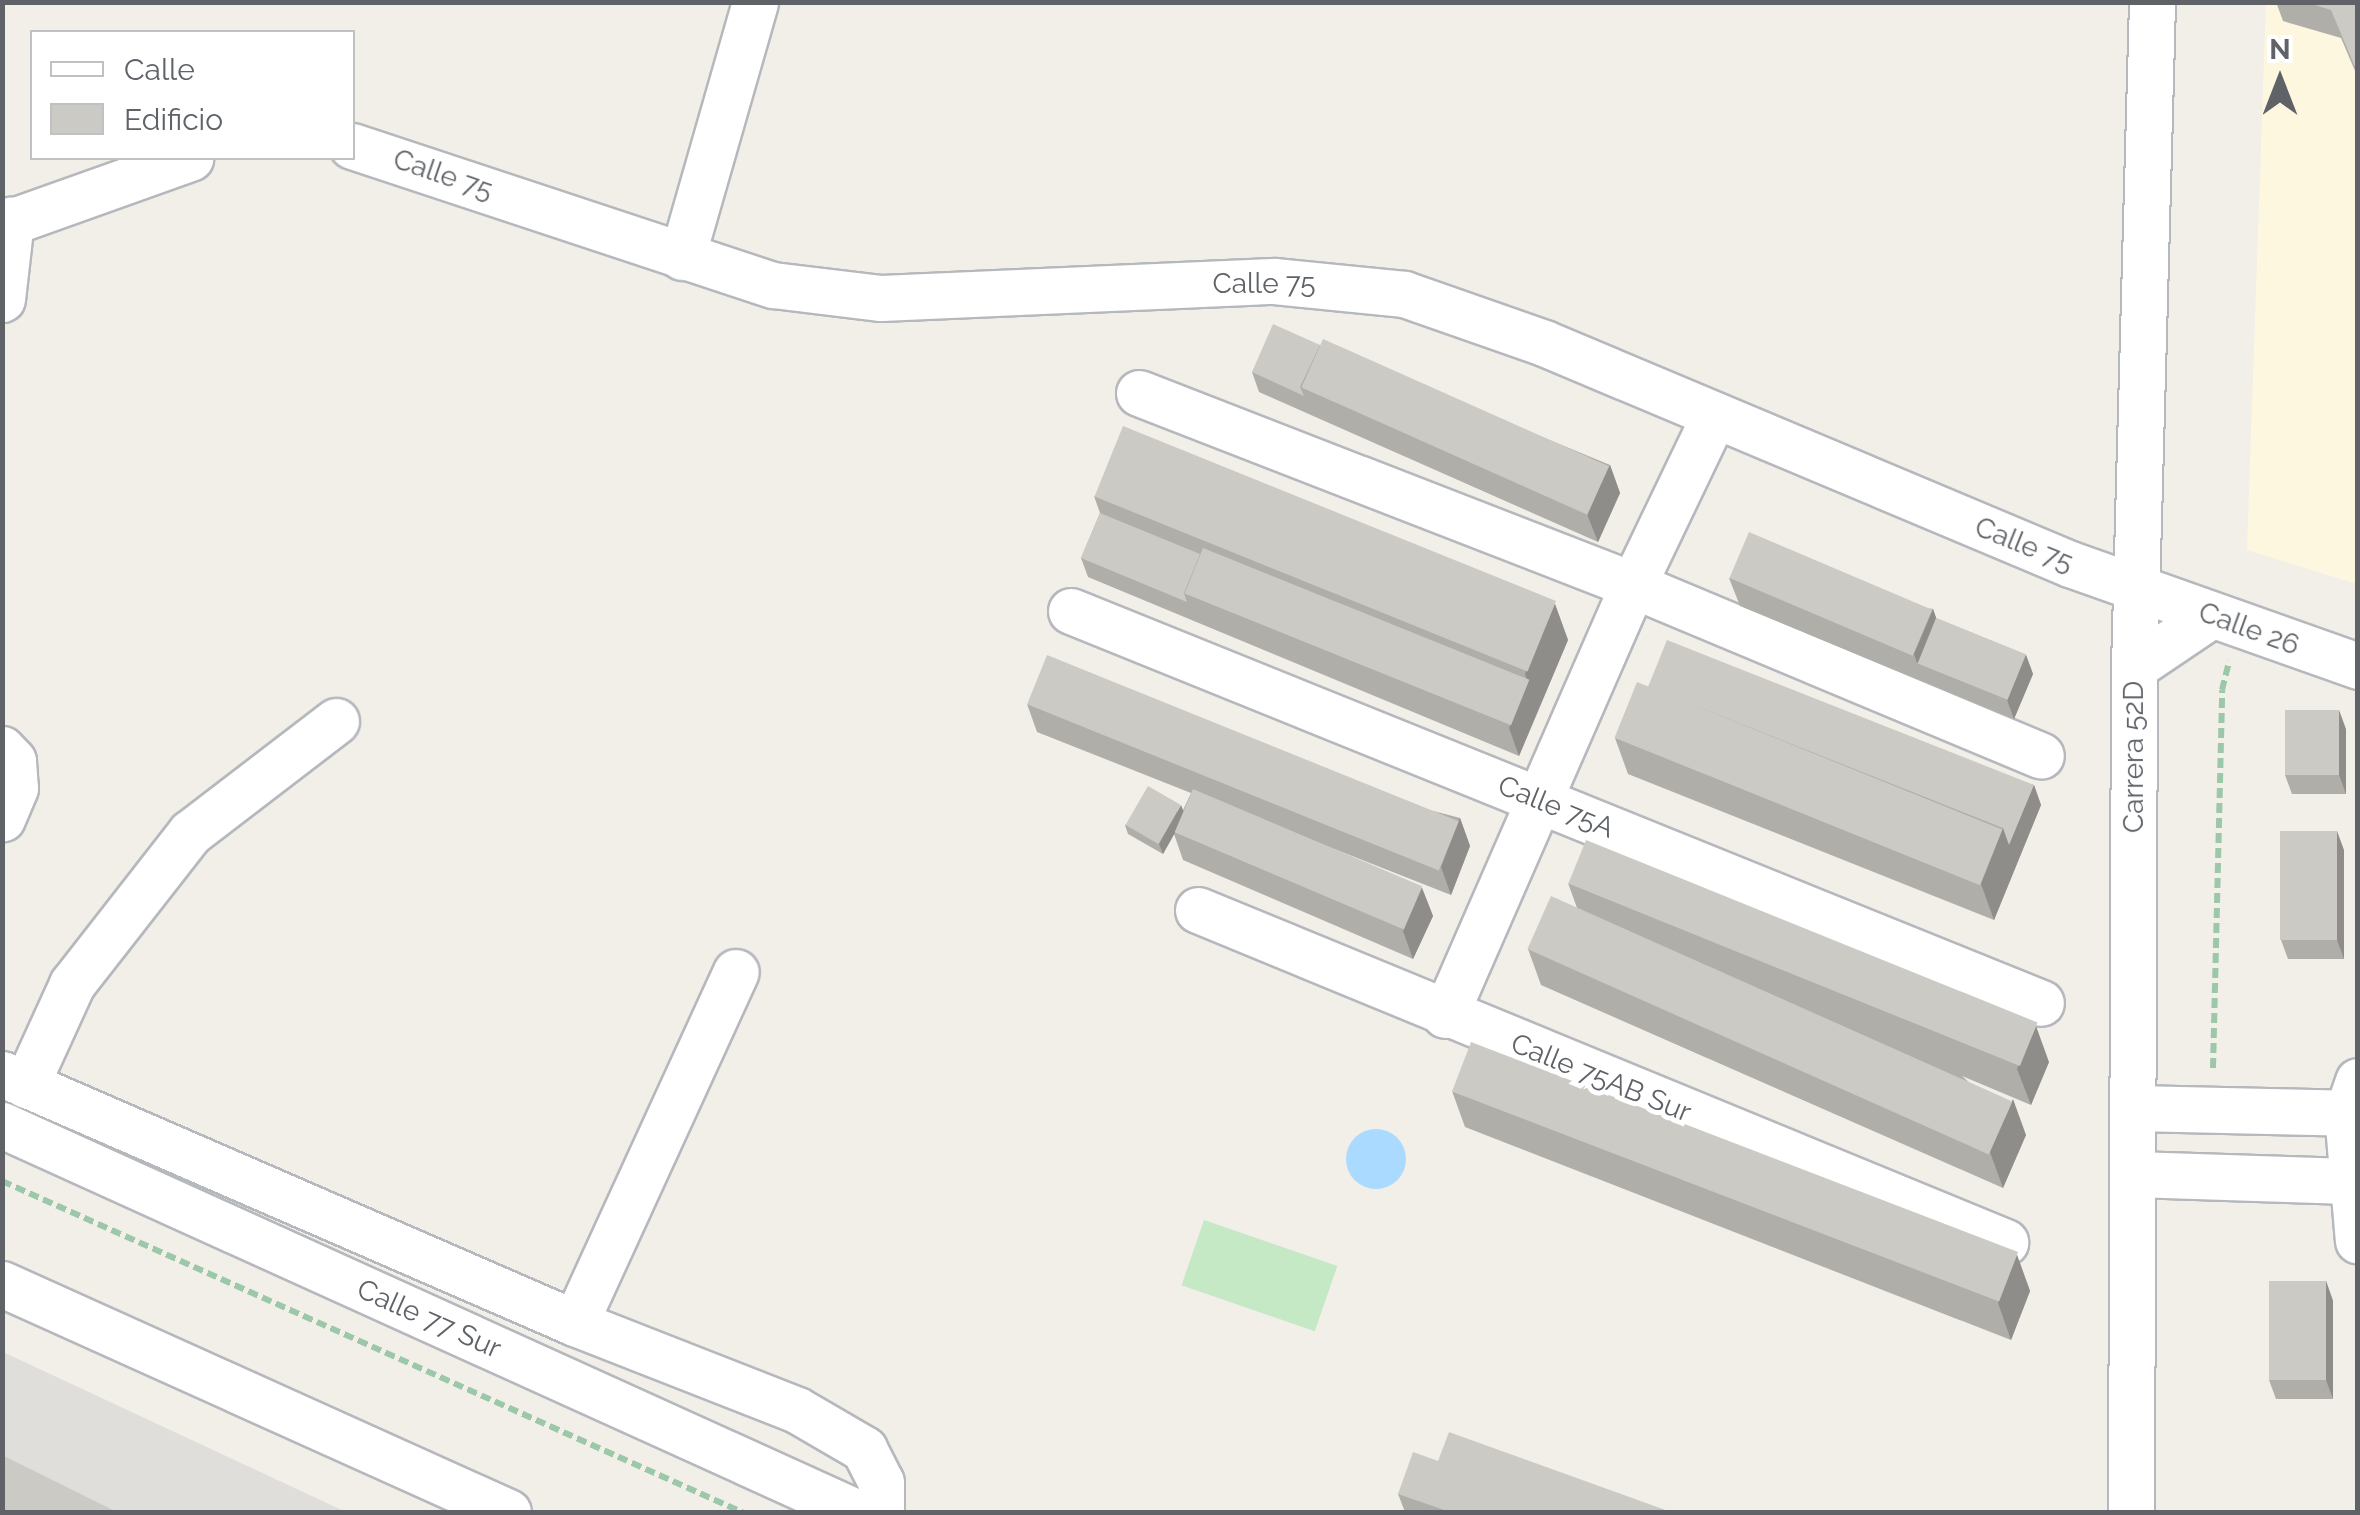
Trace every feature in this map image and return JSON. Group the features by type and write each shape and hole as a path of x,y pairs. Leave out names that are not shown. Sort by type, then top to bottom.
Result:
{"street":[{"path":"682,257 756,2"},
{"name":"Carrera 52D","path":"2131,1512 2134,668 2140,590 2152,2"},
{"name":"Calle 75","path":"355,147 773,285 881,298 1274,280 1388,292 1544,343 1713,418 2140,590"},
{"path":"2,299 7,222 184,160"},
{"path":"1139,393 1632,585 2041,756"},
{"path":"1445,1015 1632,585 1713,418"},
{"path":"2070,564 2139,522"},
{"name":"Calle 26","path":"2140,590 2358,666"},
{"name":"Calle 75A","path":"1071,611 2040,1003"},
{"path":"2134,668 2224,621"},
{"path":"336,720 190,833 72,984 14,1080 575,1323 797,1410 864,1449 881,1482 881,1512"},
{"path":"2,749 13,761 15,788 2,818"},
{"name":"Calle 75AB Sur","path":"1198,910 1445,1015 2005,1242"},
{"path":"575,1323 736,972"},
{"path":"2134,1108 2212,1110 2352,1097 2348,1182 2358,1242"},
{"name":"Calle 77 Sur","path":"2,1125 856,1512"},
{"path":"2134,1174 2348,1182"},
{"path":"2,1284 508,1512"}],"path":[{"path":"2212,1110 2224,621"},
{"path":"2,1181 742,1512"}],"shaded area":[{"path":"2266,3 2357,3 2357,584 2247,550"},
{"path":"3,1352 346,1512 3,1512"}],"green space":[{"path":"1204,1220 1337,1266 1315,1331 1182,1285"}],"water":[{"path":"1376,1129 1397,1138 1406,1159 1397,1180 1376,1189 1355,1180 1346,1159 1355,1138"}],"building":[{"path":"2305,2 2358,2 2358,74 2331,10"},
{"path":"1273,324 1320,345 1300,387 1304,396 1252,372"},
{"path":"1323,339 1609,466 1587,515 1301,387"},
{"path":"1123,426 1556,601 1528,671 1095,496"},
{"path":"1100,513 1200,554 1184,593 1187,602 1081,558"},
{"path":"1749,532 1932,610 1913,656 1729,578"},
{"path":"1203,548 1529,680 1511,725 1185,593"},
{"path":"1936,618 2026,654 2008,700 1918,663"},
{"path":"1667,640 2034,785 2009,845 2003,828 1648,687"},
{"path":"1047,655 1459,821 1439,870 1027,704"},
{"path":"1637,682 2002,830 1980,885 1615,738"},
{"path":"2285,710 2339,710 2339,775 2285,775"},
{"path":"1148,786 1181,805 1158,844 1126,825"},
{"path":"1193,789 1422,886 1404,930 1175,832"},
{"path":"2280,831 2337,831 2337,940 2280,940"},
{"path":"1586,840 2038,1022 2020,1066 1568,884"},
{"path":"1551,896 2012,1101 1989,1154 1527,949"},
{"path":"1471,1042 2018,1252 1999,1301 1452,1091"},
{"path":"2269,1281 2326,1281 2326,1380 2269,1380"},
{"path":"1449,1432 1671,1512 1450,1512 1398,1494 1413,1452 1438,1461"},
{"path":"2,1455 117,1512 2,1512"}]}
